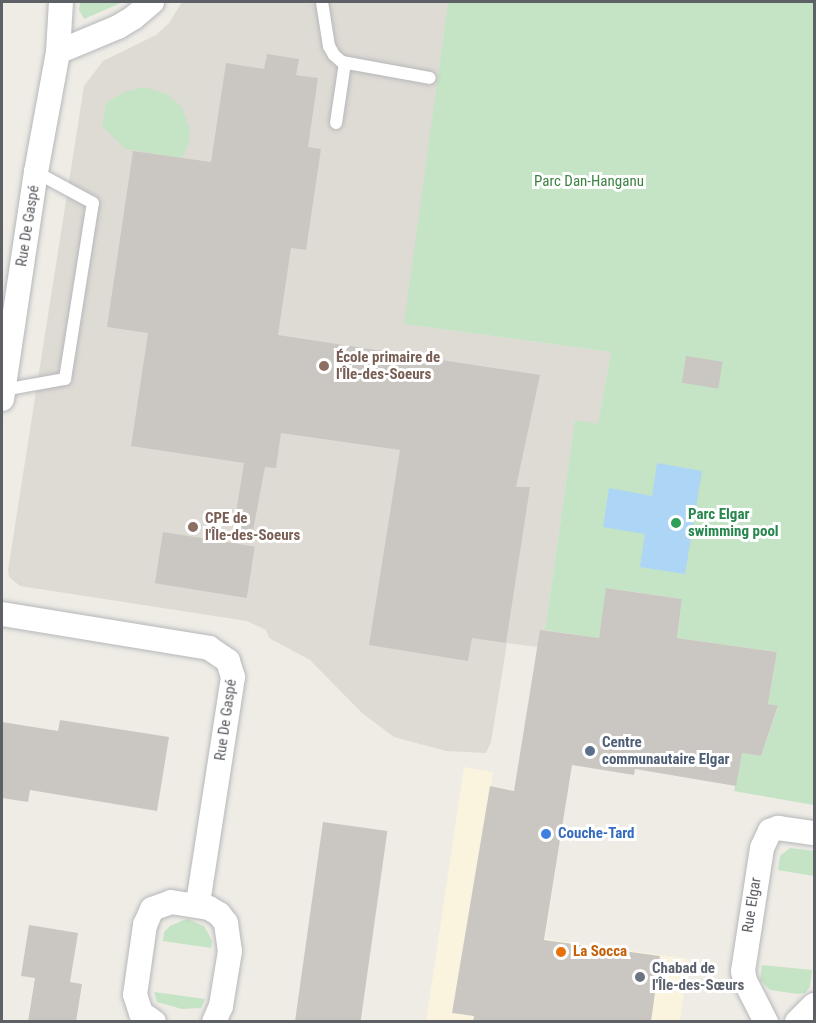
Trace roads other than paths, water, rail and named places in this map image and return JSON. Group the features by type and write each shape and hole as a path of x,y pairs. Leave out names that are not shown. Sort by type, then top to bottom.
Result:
{"street":[{"name":"Rue De Gaspé","path":"2,395 36,172 58,52 61,2"},
{"path":"58,52 118,27 152,2"},
{"name":"Rue De Gaspé","path":"2,614 209,648 228,661 233,678 198,904"},
{"name":"Rue Elgar","path":"766,1022 745,981 743,971 762,848 770,831 777,828 814,833"},
{"path":"154,1022 141,1013 135,995 147,916 152,909 161,904 198,904 219,914 230,936 222,1001 214,1022"},
{"path":"797,1022 814,1005"}],"lane":[{"path":"322,2 329,46 334,56 345,63 430,78"},
{"path":"336,123 345,63"},
{"path":"2,395 65,379 93,203 36,172"}],"water":[{"path":"657,463 702,471 685,574 640,567 645,534 603,527 609,488 652,496"}],"place":[{"name":"École primaire de l'Île-des-Soeurs","path":"324,366"},
{"name":"Parc Elgar swimming pool","path":"676,523"},
{"name":"CPE de l'Île-des-Soeurs","path":"193,527"},
{"name":"Centre communautaire Elgar","path":"590,751"},
{"name":"Couche-Tard","path":"546,834"},
{"name":"La Socca","path":"561,952"},
{"name":"Chabad de l'Île-des-Sœurs","path":"640,977"}],"park label":[{"name":"Parc Dan-Hanganu","path":"589,182"}]}
